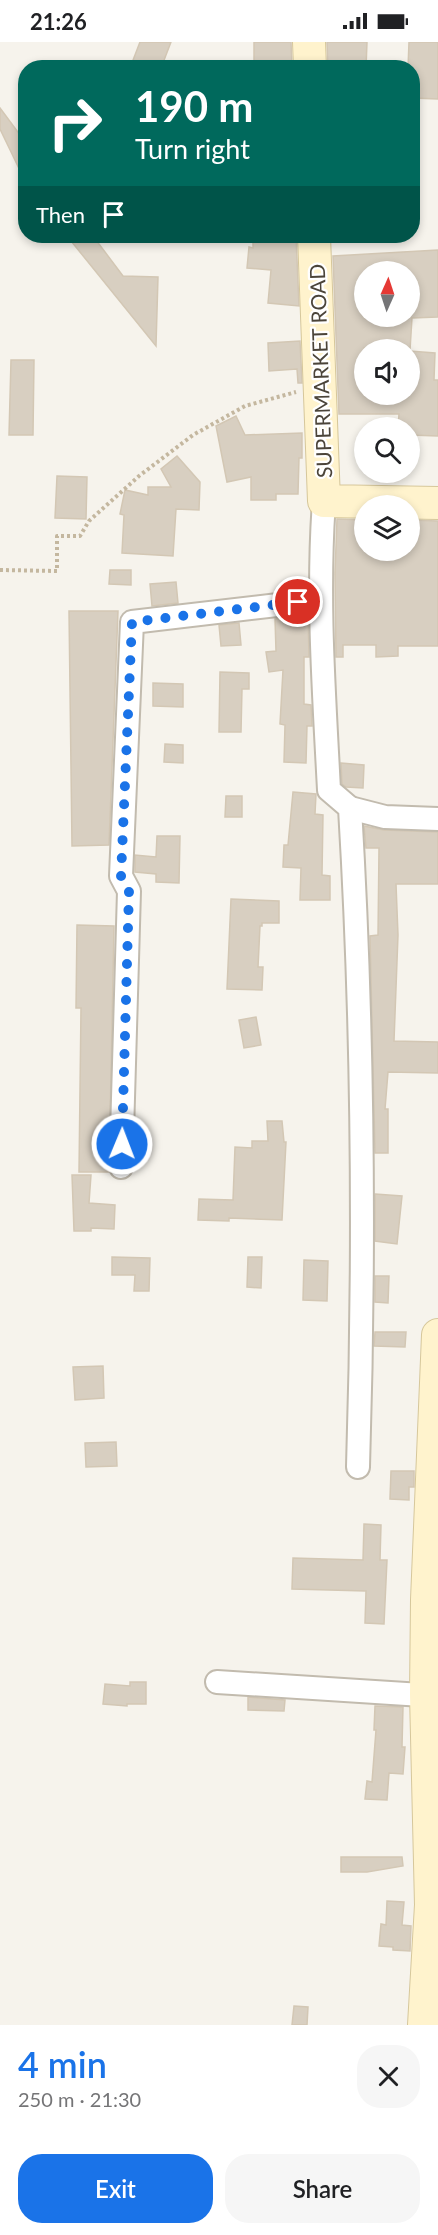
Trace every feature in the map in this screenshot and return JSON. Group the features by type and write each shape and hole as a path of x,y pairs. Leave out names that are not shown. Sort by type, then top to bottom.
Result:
{"main road":[{"path":"309,42 310,60"},
{"name":"SUPERMARKET ROAD","path":"314,243 316,316 322,389 324,501 438,502"},
{"path":"424,2025 431,1905 432,1695 427,1600 438,1335"}],"street":[{"path":"324,501 320,600 329,790 350,808 385,818 438,819"},
{"path":"121,1167 129,891 121,876 132,622 232,608 320,600"},
{"path":"350,808 358,939 361,1132 362,1249 358,1467"},
{"path":"217,1682 432,1695"}],"path":[{"path":"0,570 57,571 57,536 81,536 89,521 139,476 193,435 245,406 302,390 322,389"}],"building":[{"path":"140,42 171,42 164,60 133,60"},
{"path":"254,42 291,42 292,60 254,60"},
{"path":"327,42 367,42 366,60 328,60"},
{"path":"409,42 438,42 438,99 420,98 420,60 408,60"},
{"path":"0,108 18,132 18,166 0,129"},
{"path":"73,243 98,243 123,276 158,277 156,346"},
{"path":"253,243 296,243 299,306 268,303 271,270 247,268 249,247 253,248"},
{"path":"438,250 438,317 420,318 420,261 354,261 354,327 411,327 411,339 354,339 354,405 420,405 420,352 435,353 434,380 438,380 438,436 420,435 420,417 399,417 399,414 339,414 333,256"},
{"path":"300,341 302,383 298,383 297,369 269,371 268,343"},
{"path":"11,360 34,360 33,435 9,435"},
{"path":"236,416 245,435 302,433 298,494 276,494 276,500 251,500 251,477 227,482 216,426"},
{"path":"177,456 200,482 199,510 176,509 173,556 122,553 124,515 120,514 125,490 148,495 148,487 171,487 161,469"},
{"path":"57,476 87,477 86,519 55,518"},
{"path":"337,519 354,520 354,561 420,561 420,520 438,521 438,646 398,646 398,656 376,657 376,645 343,645 343,657 336,657"},
{"path":"110,570 131,570 131,585 109,584"},
{"path":"176,582 178,603 152,606 150,584"},
{"path":"69,611 118,611 109,845 72,846"},
{"path":"308,615 309,657 304,657 304,704 311,705 312,726 307,726 306,763 284,762 285,725 280,724 283,670 269,672 266,652 276,651 275,619"},
{"path":"239,623 241,645 221,646 219,625"},
{"path":"220,672 249,673 249,689 242,689 241,732 219,732"},
{"path":"153,683 183,684 183,707 153,706"},
{"path":"165,744 183,745 183,763 164,762"},
{"path":"341,763 364,765 363,788 346,787 342,784"},
{"path":"293,792 316,794 315,814 323,815 322,875 330,876 330,900 300,900 301,868 283,867 284,845 288,845"},
{"path":"226,796 242,796 242,817 225,817"},
{"path":"364,826 384,830 438,832 438,884 396,884 398,935 394,1041 438,1042 438,1073 388,1072 385,1109 388,1109 388,1153 375,1153 370,936 378,935 379,848 366,848"},
{"path":"157,836 180,836 179,883 156,882 156,874 135,872 135,855 156,857"},
{"path":"231,899 279,901 279,923 262,923 260,926 258,967 263,967 262,990 227,989"},
{"path":"77,925 114,926 109,1172 79,1172 81,1008 76,1008"},
{"path":"256,1017 261,1045 244,1048 239,1020"},
{"path":"267,1121 282,1121 284,1142 286,1142 282,1220 229,1218 229,1221 198,1220 199,1199 233,1200 235,1147 252,1148 252,1141 268,1141"},
{"path":"72,1175 91,1175 89,1203 115,1205 114,1229 91,1228 91,1231 74,1231"},
{"path":"375,1194 402,1196 397,1244 375,1241"},
{"path":"112,1257 150,1258 149,1291 134,1291 135,1275 112,1275"},
{"path":"248,1257 262,1257 261,1288 247,1287"},
{"path":"304,1260 328,1261 327,1301 303,1300"},
{"path":"375,1276 389,1276 388,1303 375,1302"},
{"path":"375,1332 406,1332 405,1347 374,1346"},
{"path":"103,1366 104,1398 75,1400 73,1367"},
{"path":"116,1442 117,1466 86,1467 85,1443"},
{"path":"391,1471 414,1471 414,1487 409,1487 409,1500 390,1499"},
{"path":"364,1524 381,1525 380,1560 387,1560 384,1624 365,1623 366,1591 292,1589 293,1558 363,1560"},
{"path":"130,1682 146,1682 146,1704 127,1704 127,1706 103,1704 105,1684 130,1686"},
{"path":"248,1697 285,1700 284,1711 248,1710"},
{"path":"375,1706 403,1707 402,1747 405,1747 403,1774 389,1773 387,1800 365,1799 367,1781 372,1782 376,1730 374,1730"},
{"path":"341,1857 402,1857 403,1866 367,1872 341,1872"},
{"path":"387,1901 404,1902 402,1925 411,1926 410,1951 379,1946 381,1924 386,1925"},
{"path":"294,2006 308,2007 307,2025 292,2025"}],"route":[{"path":"122,1144 129,891 121,876 132,622 232,608 298,602"}]}
